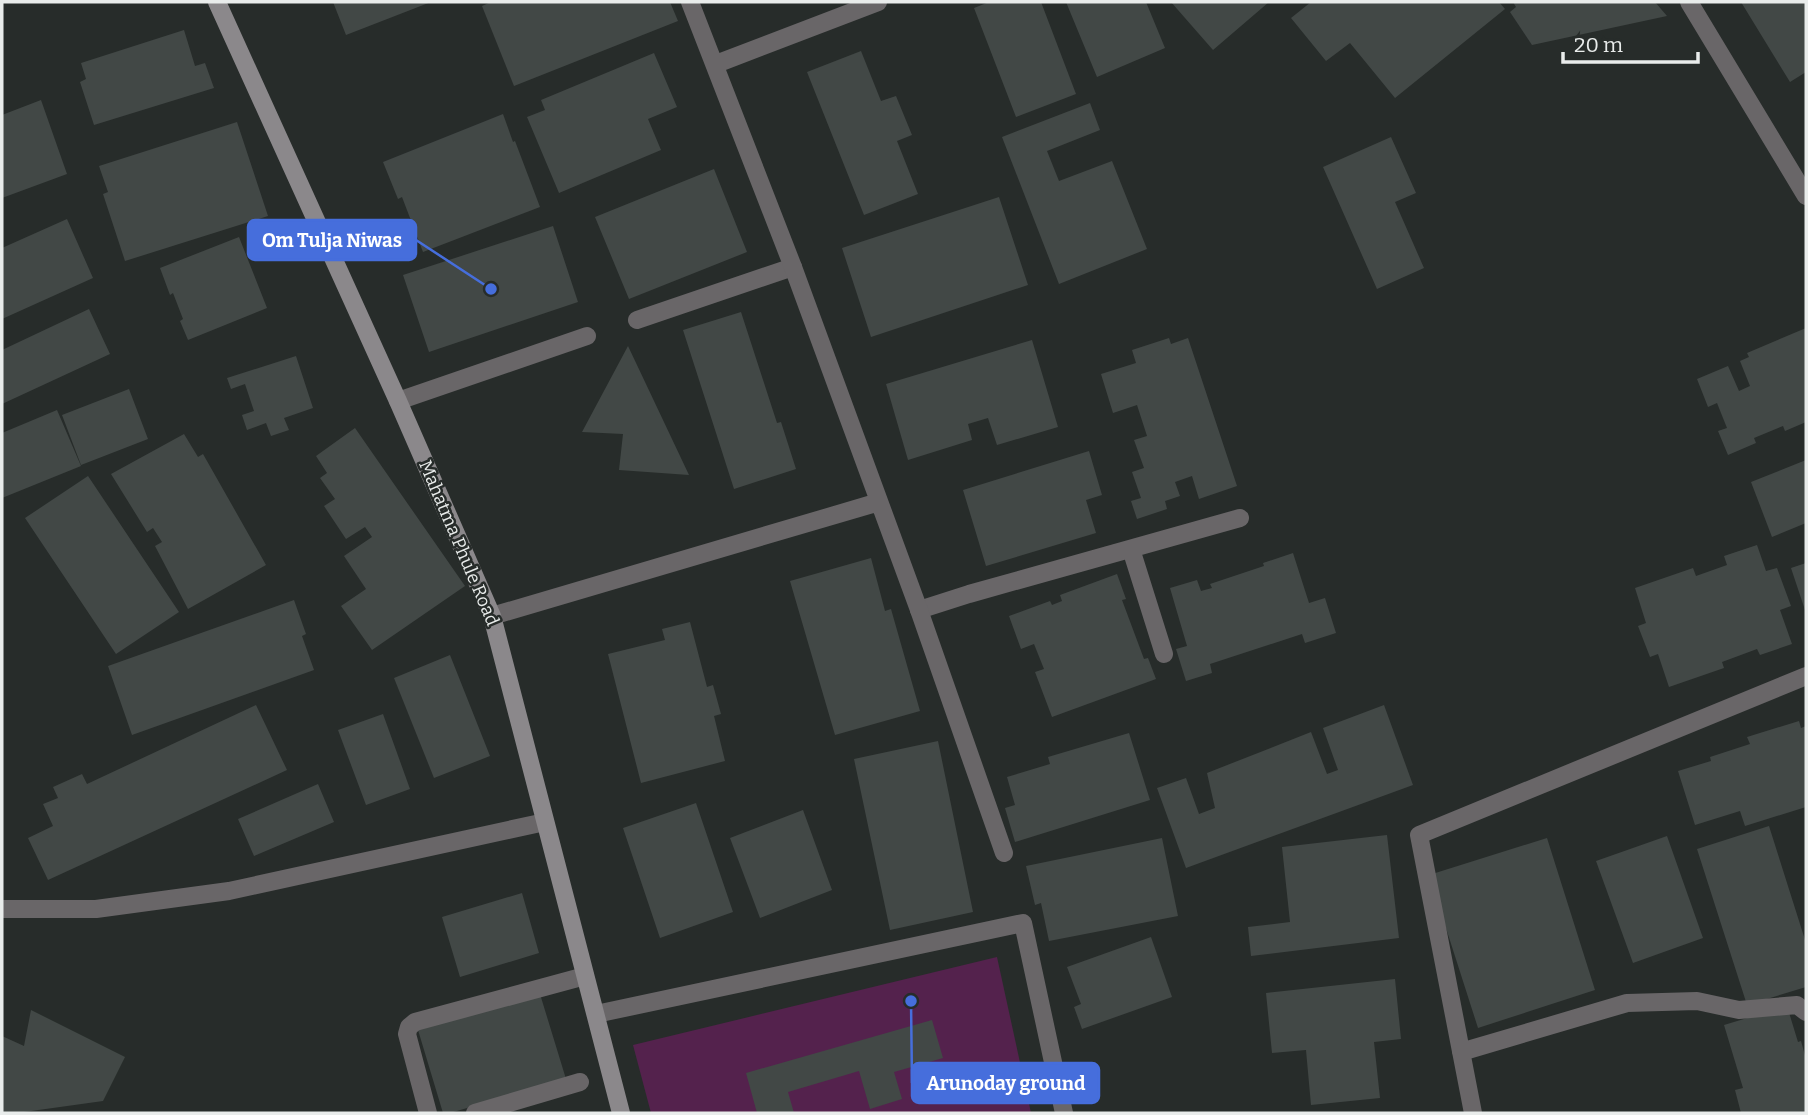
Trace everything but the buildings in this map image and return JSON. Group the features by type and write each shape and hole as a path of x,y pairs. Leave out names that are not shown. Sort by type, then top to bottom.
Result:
{"street":[{"name":"Mahatma Phule Road","path":"217,2 492,616 621,1113"},
{"path":"690,2 793,267 1004,853"},
{"path":"716,64 878,2"},
{"path":"1689,2 1806,196"},
{"path":"637,320 793,267"},
{"path":"398,401 587,336"},
{"path":"492,616 879,502"},
{"path":"919,611 970,594 1240,518"},
{"path":"1131,549 1164,654"},
{"path":"1473,1113 1419,835 1806,676"},
{"path":"2,909 96,909 229,891 545,822"},
{"path":"596,1014 1023,923 1063,1113"},
{"path":"428,1113 407,1034 409,1027 415,1022 585,976"},
{"path":"1461,1052 1627,1003 1697,1001 1738,1010 1797,1004 1806,1012"},
{"path":"475,1113 580,1082"}],"shaded area":[{"path":"997,957 1031,1113 651,1113 633,1045"}],"place":[{"name":"Om Tulja Niwas","path":"491,289"},
{"name":"Arunoday ground","path":"911,1001"}]}
